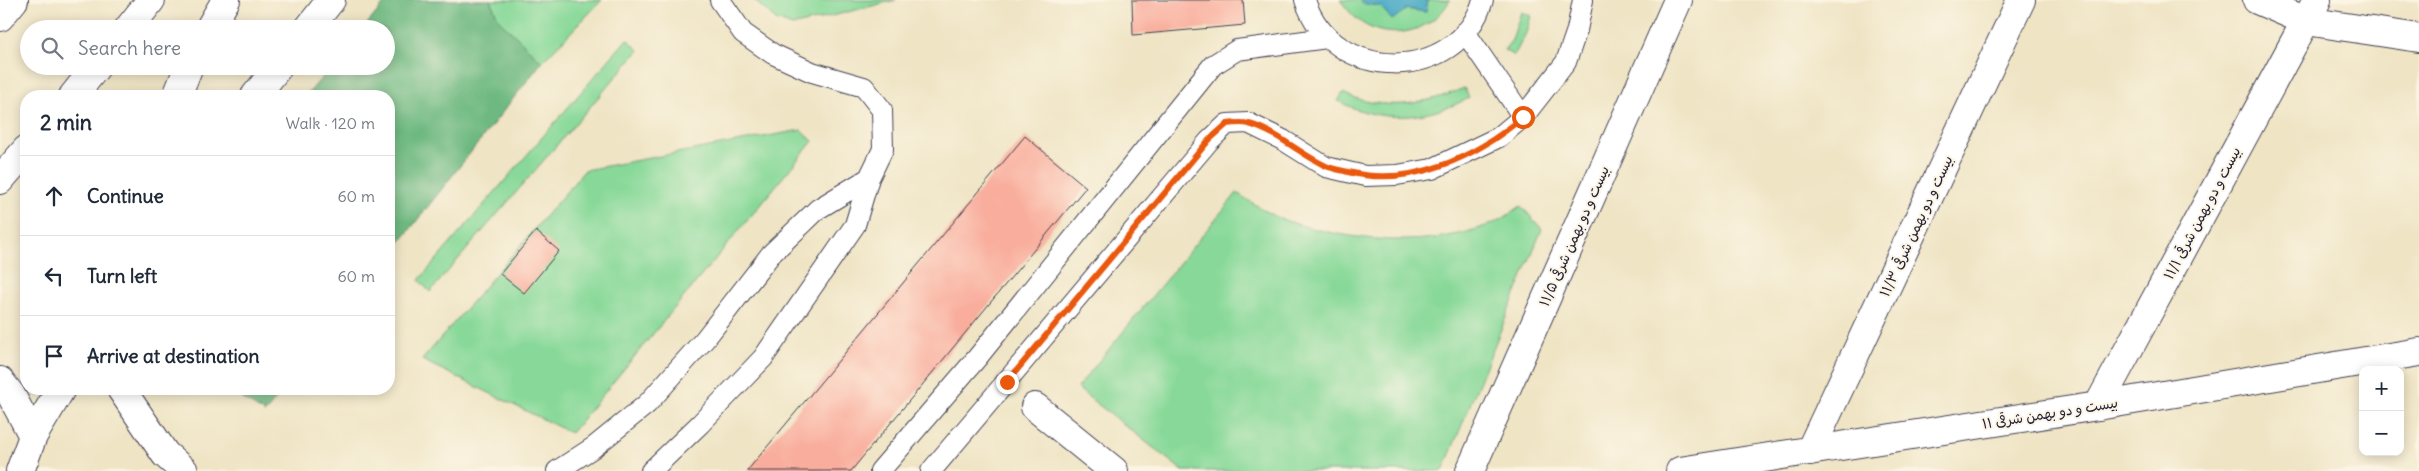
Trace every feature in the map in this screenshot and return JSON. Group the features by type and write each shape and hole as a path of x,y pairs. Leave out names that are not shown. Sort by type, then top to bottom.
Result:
{"main road":[{"path":"0,17 14,0"},
{"path":"135,20 151,0"},
{"path":"214,20 226,0"},
{"path":"315,20 331,0"},
{"name":"بیست و دو بهمن شرقی ۱۱/۵","path":"1470,471 1678,0"},
{"name":"بیست و دو بهمن شرقی ۱۱/۳","path":"1810,451 2021,0"},
{"path":"2257,0 2311,11 2419,38"},
{"name":"بیست و دو بهمن شرقی ۱۱/۱","path":"2098,406 2311,11"},
{"path":"78,90 90,75"},
{"path":"179,90 185,75"},
{"path":"261,90 272,75"},
{"path":"0,180 20,157"},
{"name":"بیست و دو بهمن شرقی ۱۱","path":"1680,471 2098,406 2419,352"},
{"path":"0,381 11,395 32,436"},
{"path":"20,471 32,436 57,395"},
{"path":"125,395 165,454 184,471"},
{"path":"1035,407 1114,471"}],"lane":[{"path":"651,471 700,424 763,358 855,225 869,178 883,149 882,110 864,87 812,72 773,54 744,32 720,0"},
{"path":"1305,0 1310,14 1327,38 1353,56 1382,64 1413,63 1442,52 1465,32 1480,10 1483,0"},
{"path":"931,471 1209,140 1227,124 1248,123 1284,140 1326,167 1365,176 1397,175 1432,169 1499,137 1523,117 1566,62 1577,30 1583,0"},
{"path":"1465,32 1523,117"},
{"path":"880,471 977,358 1213,65 1237,50 1327,38"},
{"path":"556,471 594,447 647,404 704,339 771,254 818,209 869,178"}],"green space":[{"path":"387,0 490,0 499,20 542,62 395,248 395,90 311,90 324,75 395,75 395,20 370,20"},
{"path":"490,0 602,0 542,62 499,20"},
{"path":"754,0 896,0 792,26 776,20"},
{"path":"1340,0 1361,0 1361,3 1426,12 1428,0 1450,0 1435,18 1425,25 1403,32 1392,33 1364,25"},
{"path":"1521,12 1531,16 1526,33 1514,56 1504,50 1512,40"},
{"path":"627,39 639,50 430,292 419,280"},
{"path":"1464,88 1469,98 1437,111 1420,115 1387,116 1354,108 1338,101 1343,93 1373,103 1404,104 1434,99"},
{"path":"801,130 813,141 571,433 422,360 585,170"},
{"path":"1237,193 1287,221 1338,234 1365,238 1418,240 1445,237 1471,231 1496,222 1521,206 1542,229 1443,471 1183,471 1077,388"},
{"path":"236,395 279,395 265,413"}],"water":[{"path":"1361,0 1428,0 1426,12 1407,9 1392,20 1381,7 1361,3"}],"building":[{"path":"1132,0 1243,0 1245,25 1133,35"},
{"path":"1025,136 1086,187 851,471 747,471"},
{"path":"536,231 559,251 524,293 500,274"}],"route":[{"path":"1007,382 1209,140 1227,124 1248,123 1284,140 1326,167 1365,176 1397,175 1432,169 1469,153 1499,137 1523,117"}]}
